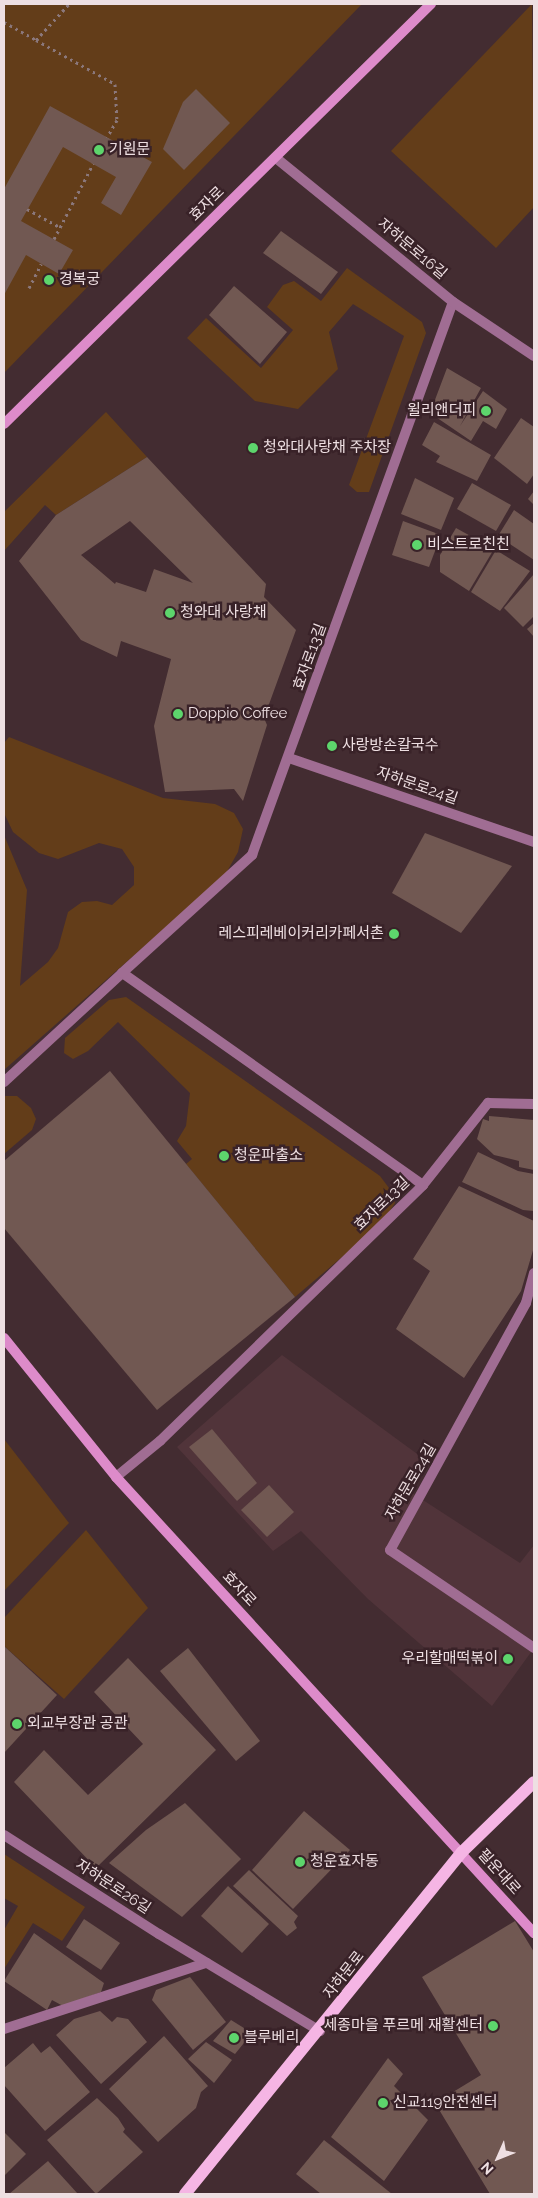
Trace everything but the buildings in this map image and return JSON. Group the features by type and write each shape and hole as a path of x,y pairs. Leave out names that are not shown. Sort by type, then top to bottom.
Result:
{"main road":[{"name":"자하문로","path":"185,2194 320,2030 462,1852 534,1782"}],"street":[{"name":"효자로","path":"4,424 431,4"},
{"name":"자하문로16길","path":"276,158 453,302 534,356"},
{"name":"효자로13길","path":"4,1082 252,855 289,758 453,302"},
{"name":"자하문로24길","path":"289,758 534,842"},
{"name":"효자로13길","path":"116,1478 160,1441 423,1185 122,973"},
{"path":"423,1185 488,1103 534,1104"},
{"name":"자하문로24길","path":"534,1273 526,1303 390,1550 534,1648"},
{"name":"효자로","path":"4,1338 116,1478 462,1852"},
{"name":"자하문로26길","path":"4,1835 206,1963 320,2030"},
{"name":"필운대로","path":"462,1852 534,1934"},
{"path":"4,2028 206,1963"}],"path":[{"path":"36,40 69,4"},
{"path":"4,22 115,84 117,120 107,138"},
{"path":"54,239 93,164"},
{"path":"27,209 60,227"},
{"path":"29,288 42,264"}],"shaded area":[{"name":"경복궁","path":"4,4 362,4 4,373"},
{"path":"532,4 534,207 496,248 391,151"},
{"path":"347,268 422,322 426,333 369,492 357,492 349,485 404,336 353,304 329,332 338,369 298,409 255,401 187,338 206,318 261,368 293,330 267,307 283,285 294,281 321,301"},
{"path":"106,412 147,457 56,515 45,505 4,551 4,512"},
{"path":"9,737 163,798 215,804 234,813 243,829 238,852 225,875 4,1070 4,835 27,890 20,986 48,962 58,948 68,912 82,902 97,901 112,905 134,885 134,867 122,849 99,843 58,859 39,853 13,832 4,813 4,743"},
{"path":"126,997 380,1176 392,1192 395,1203 382,1223 295,1297 186,1164 192,1159 177,1141 186,1126 190,1093 118,1022 88,1051 73,1059 64,1053 65,1038 109,1000"},
{"path":"4,1096 17,1096 31,1108 36,1119 32,1130 4,1154"},
{"path":"282,1355 420,1456 406,1489 520,1563 534,1545 534,1648 492,1706 368,1599 301,1531 273,1551 177,1447"},
{"path":"4,1439 69,1523 4,1591"},
{"path":"86,1530 148,1608 64,1699 4,1646 4,1618"},
{"path":"4,1854 85,1907 62,1941 33,1923 4,1969 4,1930 18,1906 4,1898"}],"place":[{"name":"기원문","path":"99,150"},
{"name":"경복궁","path":"49,280"},
{"name":"윌리앤더피","path":"486,411"},
{"name":"청와대사랑채 주차장","path":"253,448"},
{"name":"비스트로친친","path":"417,545"},
{"name":"청와대 사랑채","path":"170,613"},
{"name":"Doppio Coffee","path":"178,714"},
{"name":"사랑방손칼국수","path":"332,746"},
{"name":"레스피레베이커리카페서촌","path":"394,934"},
{"name":"청운파출소","path":"224,1156"},
{"name":"우리할매떡볶이","path":"508,1659"},
{"name":"외교부장관 공관","path":"17,1724"},
{"name":"청운효자동","path":"300,1862"},
{"name":"세종마을 푸르메 재활센터","path":"493,2026"},
{"name":"블루베리","path":"234,2038"},
{"name":"신교119안전센터","path":"383,2103"}]}
